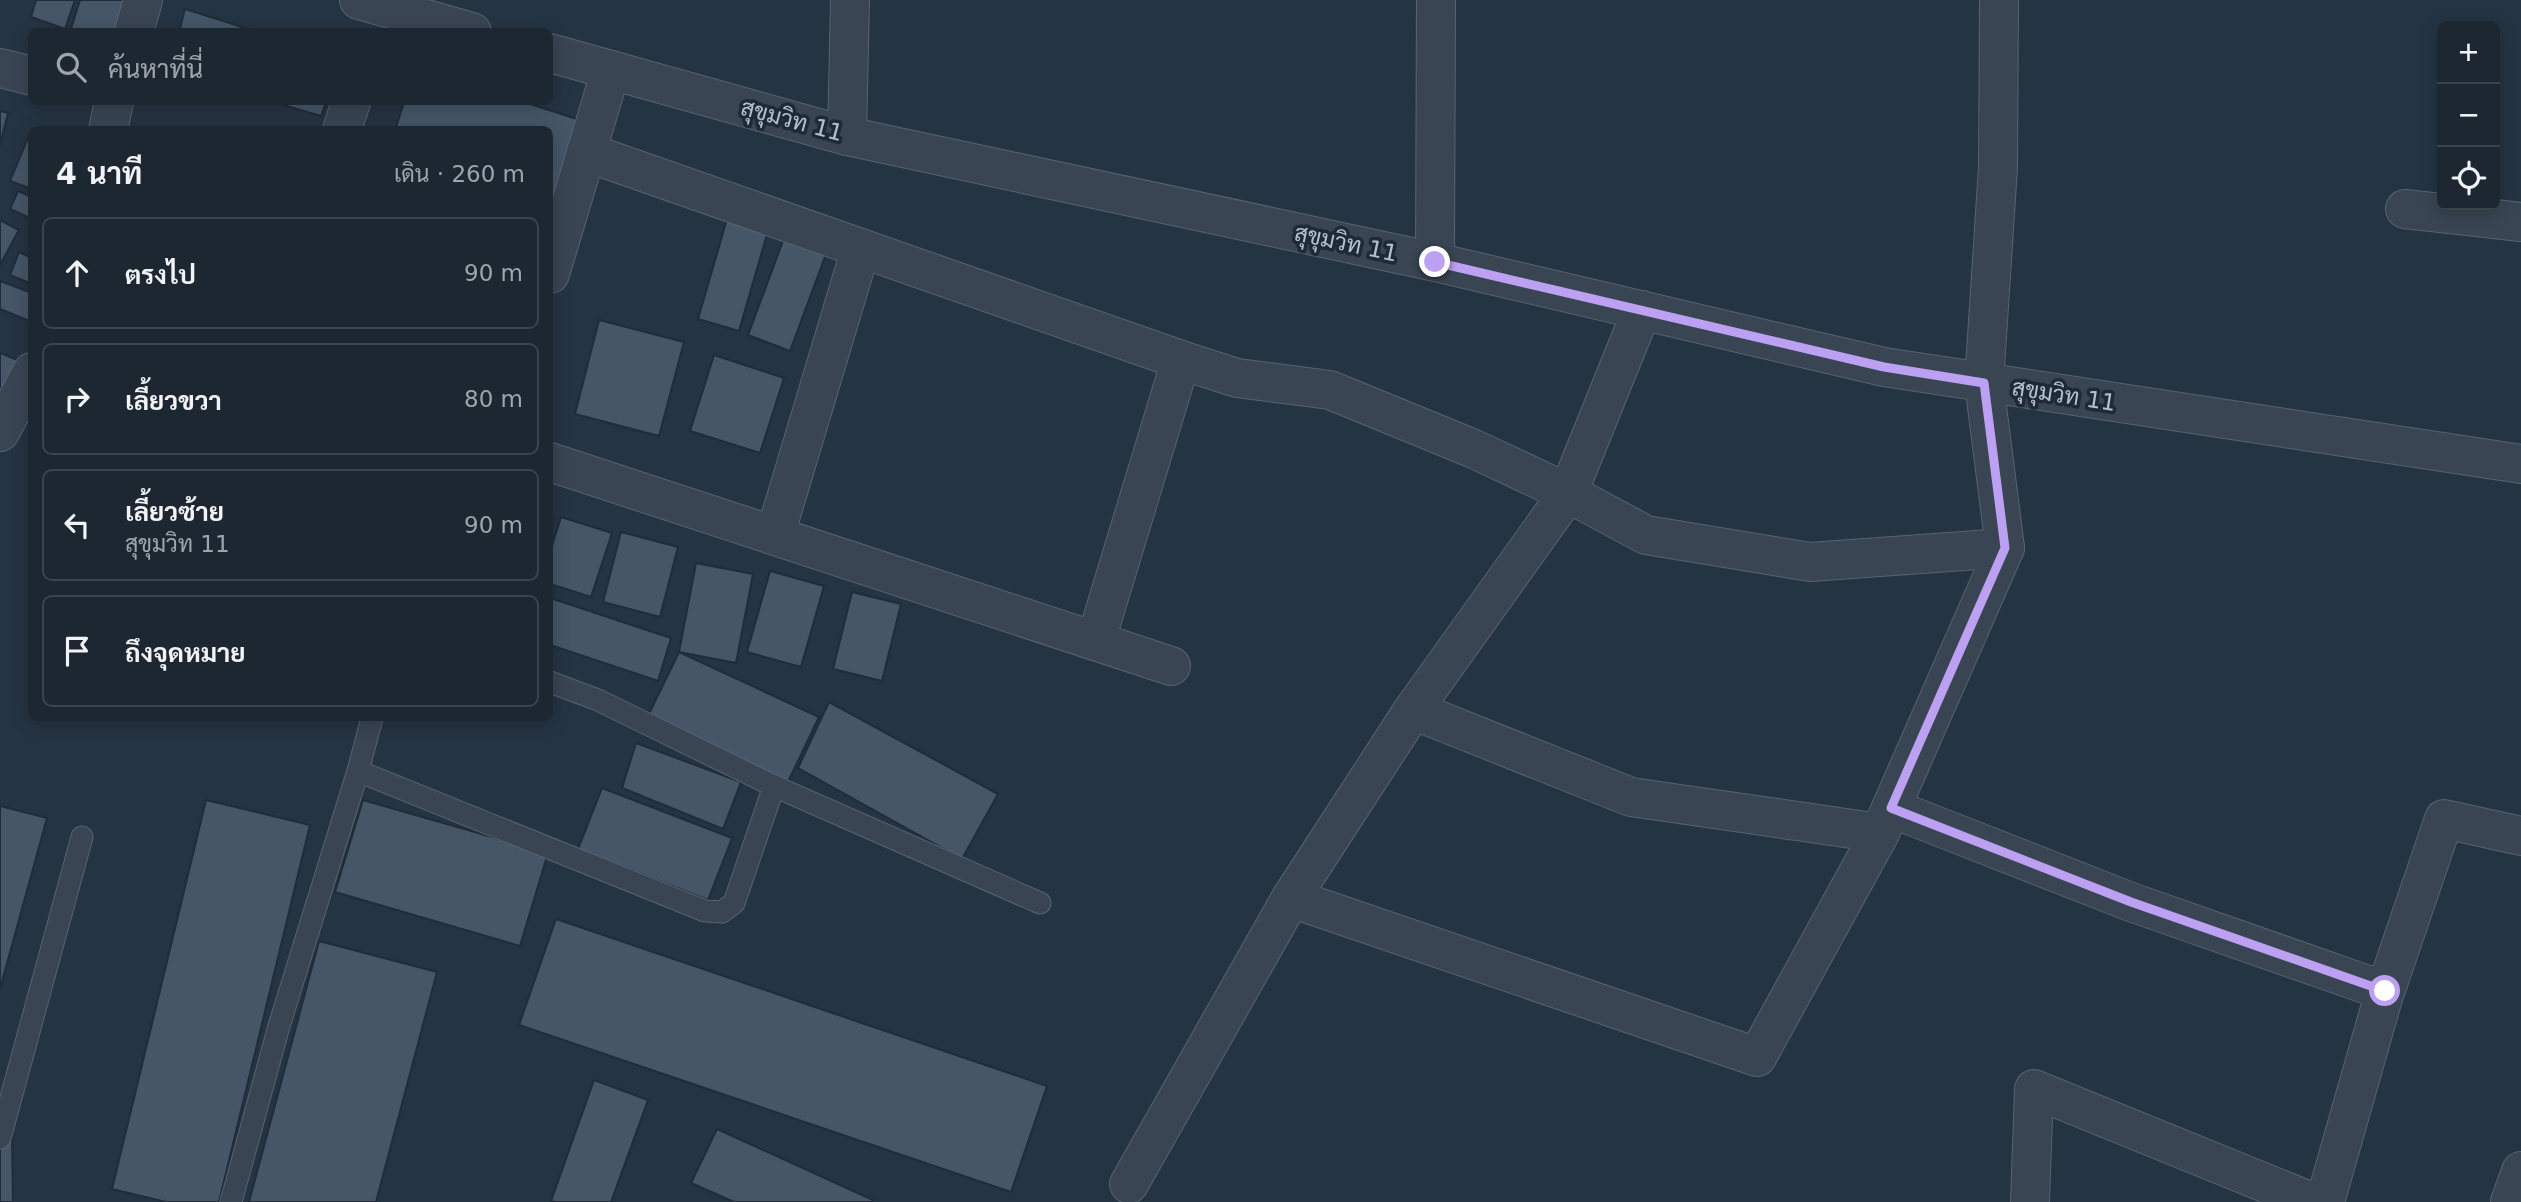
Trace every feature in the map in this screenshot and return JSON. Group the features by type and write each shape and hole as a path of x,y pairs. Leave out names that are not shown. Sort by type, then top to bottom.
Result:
{"street":[{"path":"135,28 143,0"},
{"path":"848,136 850,0"},
{"path":"1435,262 1436,0"},
{"path":"1291,898 1757,1057 1885,820 2005,548 1984,383 1998,167 2000,0"},
{"path":"371,13 429,9 465,28"},
{"name":"สุขุมวิท 11","path":"553,54 848,136 1435,262 1884,367 2521,464"},
{"path":"0,68 28,75"},
{"path":"553,264 611,70"},
{"path":"109,126 113,105"},
{"path":"343,126 350,105"},
{"path":"586,152 1237,378 1330,390 1474,449 1568,493 1646,535 1810,562 2005,548"},
{"path":"2406,209 2521,222"},
{"path":"775,535 861,248"},
{"path":"1129,1184 1291,898 1413,710 1568,493 1642,310"},
{"path":"1096,640 1181,360"},
{"path":"0,432 28,380"},
{"path":"553,463 1171,666"},
{"path":"1413,710 1631,797 1885,820 2385,991"},
{"path":"2325,1202 2385,991 2444,819 2521,836"},
{"path":"2030,1202 2034,1089 2312,1202"},
{"path":"2510,1202 2521,1171"}],"lane":[{"path":"553,683 598,700 774,786 1040,903"},
{"path":"231,1202 279,1026 371,721"},
{"path":"358,771 705,911 722,912 734,903 774,786"},
{"path":"0,1138 82,837"}],"building":[{"path":"36,0 75,0 65,28 31,17"},
{"path":"80,0 134,0 124,28 71,28"},
{"path":"185,9 245,28 180,28"},
{"path":"283,105 325,105 321,116"},
{"path":"403,105 533,105 583,121 553,203 553,126 396,126"},
{"path":"0,111 8,113 0,145"},
{"path":"28,137 28,188 10,181"},
{"path":"18,191 28,195 28,217 10,209"},
{"path":"729,212 770,224 739,331 698,319"},
{"path":"0,220 19,230 0,265"},
{"path":"787,230 829,246 790,351 748,335"},
{"path":"19,252 28,256 28,282 10,275"},
{"path":"0,281 28,292 28,320 0,309"},
{"path":"599,320 684,342 659,436 575,414"},
{"path":"0,353 25,363 0,411"},
{"path":"714,355 784,378 760,453 690,431"},
{"path":"561,517 612,533 591,597 553,585 553,542"},
{"path":"621,532 678,547 660,617 603,602"},
{"path":"696,563 753,574 736,663 679,652"},
{"path":"770,571 824,586 801,667 747,652"},
{"path":"852,592 901,604 882,681 833,669"},
{"path":"553,599 671,638 658,681 553,646"},
{"path":"679,652 819,717 786,786 646,720"},
{"path":"829,702 998,794 962,859 798,768"},
{"path":"636,743 741,782 723,829 622,788"},
{"path":"602,788 732,838 708,900 578,849"},
{"path":"206,800 310,825 219,1202 166,1202 112,1189"},
{"path":"363,800 548,853 520,946 335,892"},
{"path":"0,806 47,818 0,989"},
{"path":"556,919 1047,1086 1011,1192 519,1025"},
{"path":"319,941 437,972 376,1202 249,1202"},
{"path":"594,1080 648,1100 611,1202 551,1201"},
{"path":"717,1129 873,1200 734,1202 691,1183"},
{"path":"12,1133 13,1202 0,1202 0,1134"}],"route":[{"path":"1435,262 1884,367 1984,383 2005,548 1891,808 2131,902 2385,991"}]}
